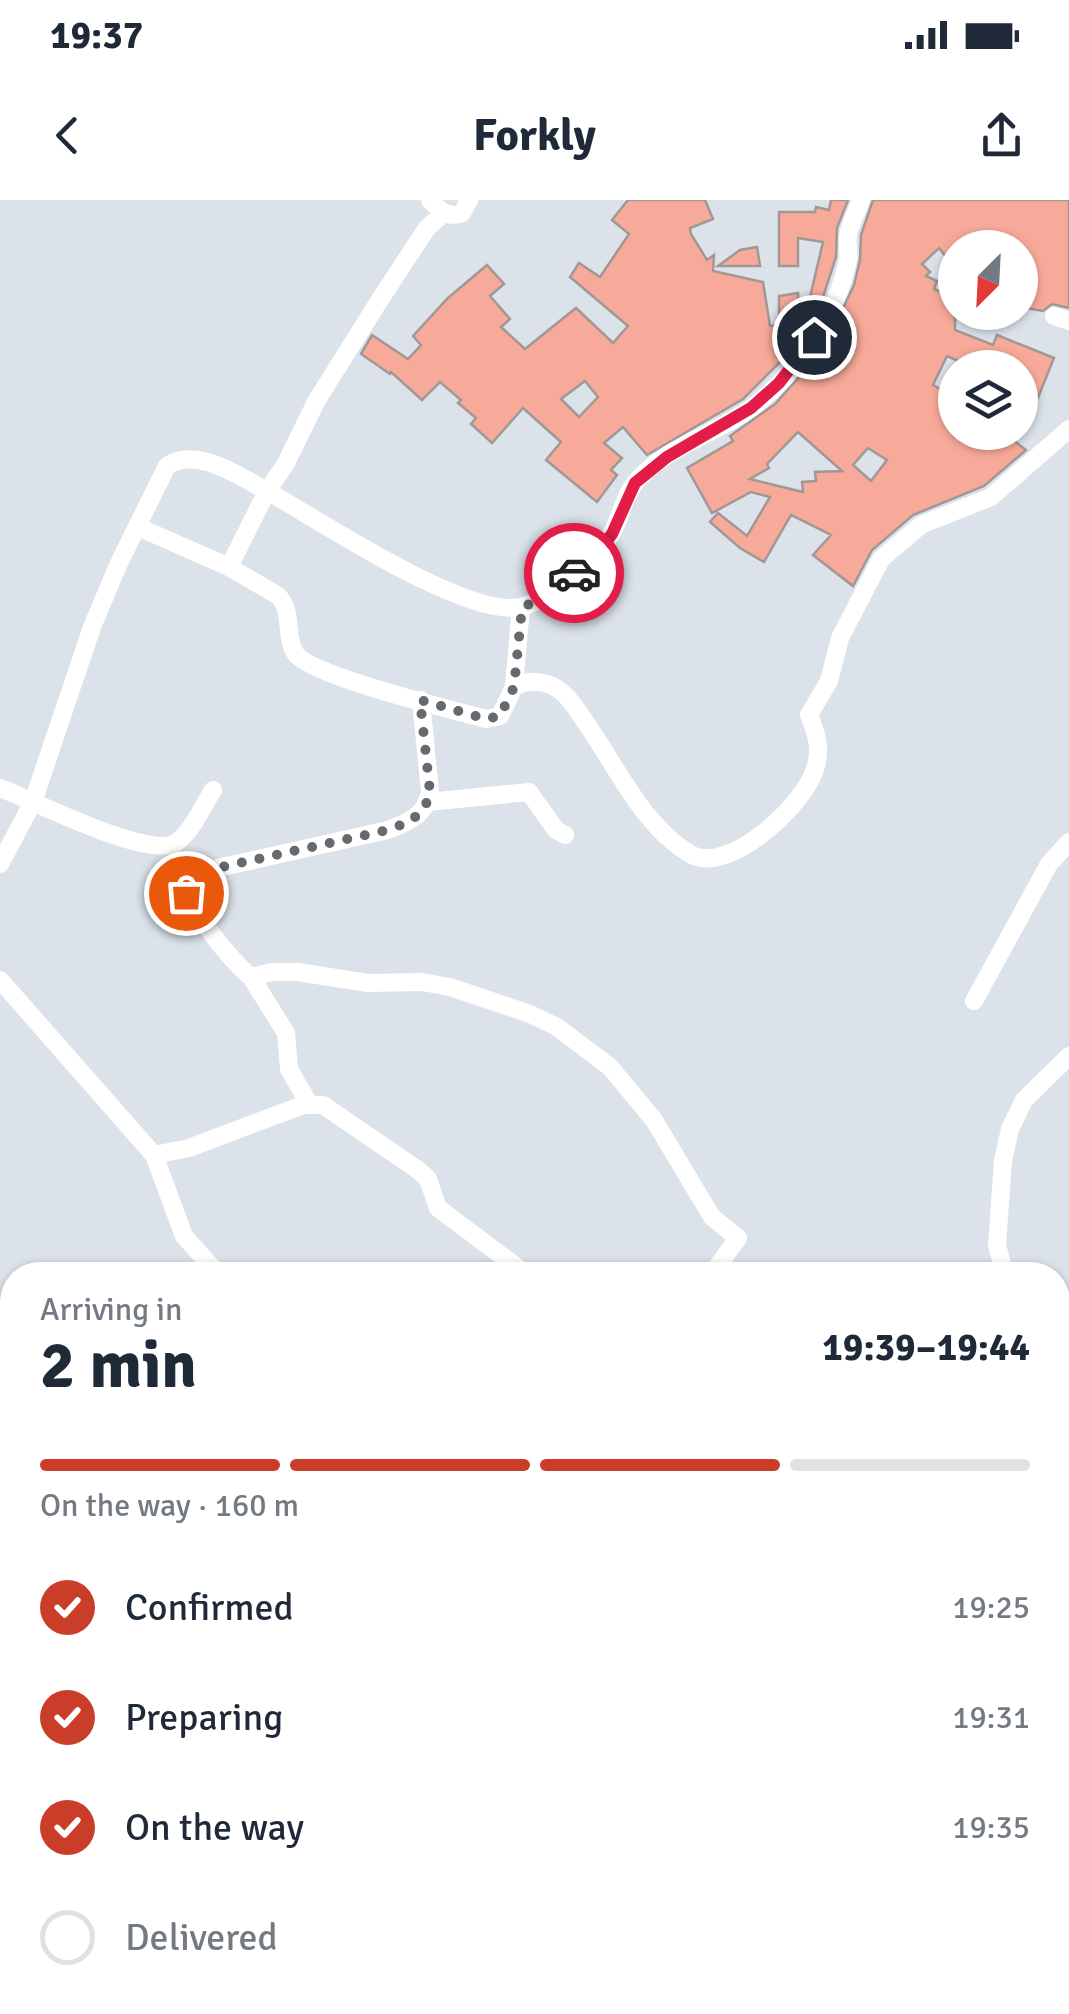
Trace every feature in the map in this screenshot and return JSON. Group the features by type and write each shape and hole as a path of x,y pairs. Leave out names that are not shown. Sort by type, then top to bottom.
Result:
{"street":[{"path":"230,567 317,400 427,228 436,207 460,214 468,200"},
{"path":"0,864 33,802 92,626 167,466 185,457 195,458 267,490 437,588 481,602 522,608 593,558 612,534 635,483 667,457 751,408 779,383 826,320 848,258 848,234 861,200"},
{"path":"514,687 535,681 564,693 630,792 659,827 694,856 718,859 769,828 808,785 816,767 819,740 808,715 830,680 840,638 881,559 922,526 991,496 1069,429"},
{"path":"138,527 230,567 282,600 293,648 302,659 373,690 494,719 500,716 514,687 522,608"},
{"path":"309,1104 289,1070 286,1033 251,976 225,950 186,893 185,882 190,875 388,830 414,820 428,802 430,792 420,700"},
{"path":"0,788 140,845 169,846 184,834 213,790"},
{"path":"428,802 529,792 556,830 565,835"},
{"path":"974,1001 1049,864 1069,842"},
{"path":"169,846 190,875"},
{"path":"251,976 298,972 368,983 422,982 530,1014 557,1027 610,1067 654,1120 712,1217 738,1238 720,1262"},
{"path":"3,991 154,1155 184,1236 207,1262"},
{"path":"1002,1262 997,1245 1003,1160 1010,1129 1024,1100 1069,1056"},
{"path":"154,1155 189,1148 309,1104 323,1105 418,1170 428,1179 438,1208 510,1262"}],"building":[{"path":"628,200 705,200 713,219 690,228 707,260 714,255 713,271 763,282 770,326 779,325 779,296 798,293 799,327 803,327 823,242 798,238 798,266 779,266 779,212 815,212 816,207 829,210 831,200 848,200 837,228 836,257 823,297 789,353 743,399 647,455 623,427 604,443 622,458 611,470 617,475 597,502 546,460 561,442 523,408 492,443 471,424 476,418 458,403 461,400 440,382 422,400 391,372 361,354 372,335 408,359 421,345 413,336 448,298 487,265 504,284 490,296 510,319 501,327 525,349 576,308 613,343 628,326 570,277 579,263 600,277 629,234 612,220","holes":["585,381 598,397 579,417 561,399"]},
{"path":"873,200 1069,200 1069,308 1052,304 1038,310 1038,230 938,230 938,249 922,264 930,272 926,276 937,281 934,289 938,291 938,330 955,330 993,345 997,335 1034,350 938,350 938,375 933,385 938,388 938,450 1026,450 984,486 913,515 872,550 853,586 813,555 831,535 791,515 764,562 740,548 710,522 718,513 747,536 770,497 751,492 712,513 687,468 733,441 730,436 775,404 823,350 854,285 861,235","holes":["798,432 842,471 815,472 816,481 802,482 803,492 750,479 769,468 767,464","868,448 887,460 871,481 853,465"]},
{"path":"757,247 760,266 718,266 740,250"},
{"path":"1038,352 1054,358 1038,398"}],"way so far":[{"path":"186,893 187,879 195,873 388,830 414,820 428,802 430,792 420,700 486,719 500,716 514,687 522,608 574,573"}],"route":[{"path":"574,573 593,558 612,534 635,483 667,457 751,408 779,383 814,337"}]}
